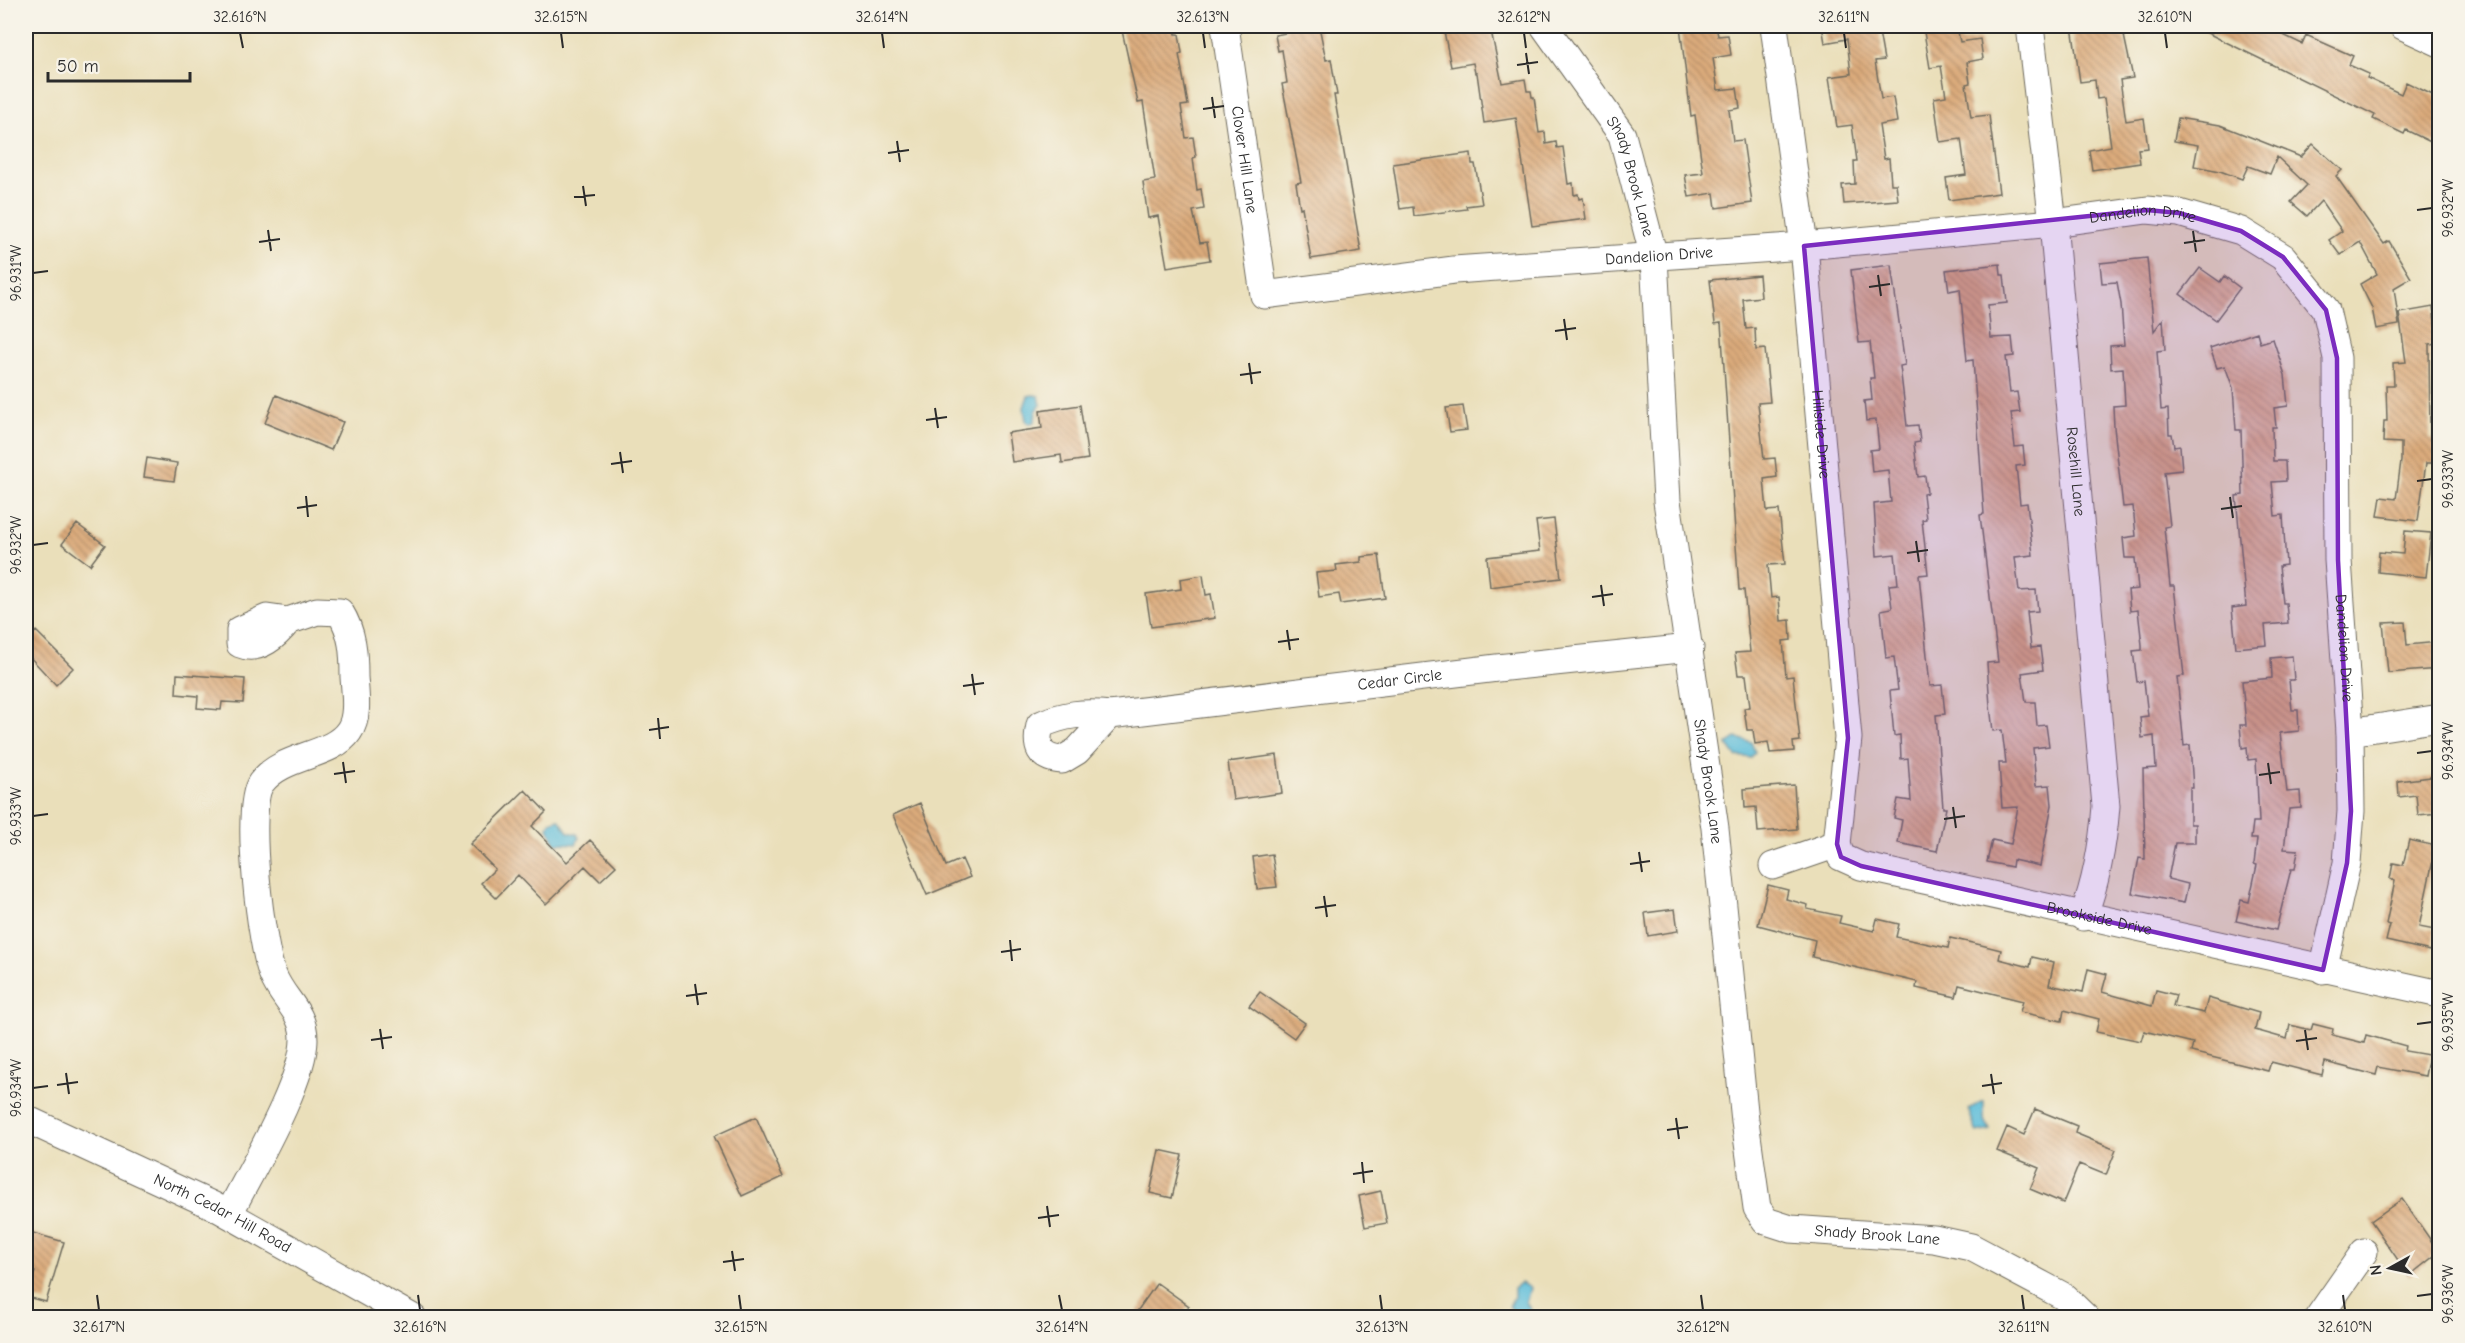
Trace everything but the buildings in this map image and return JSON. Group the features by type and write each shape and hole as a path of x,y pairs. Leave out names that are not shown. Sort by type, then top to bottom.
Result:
{"street":[{"name":"Clover Hill Lane","path":"1225,26 1264,295"},
{"name":"Shady Brook Lane","path":"1544,26 1622,135 1654,257 1667,501 1715,828 1757,1208 1766,1221 1791,1229 1934,1239 1971,1247 2013,1267 2063,1296 2086,1317"},
{"name":"Hillside Drive","path":"1774,26 1804,246 1848,738 1837,844"},
{"name":"Rosehill Lane","path":"2030,26 2053,223 2106,806 2102,853 2095,884 2083,917"},
{"path":"2403,26 2439,43"},
{"name":"Dandelion Drive","path":"1264,295 1454,270 1804,246 2053,223 2147,210 2179,213 2241,231 2283,257 2326,310 2337,358 2338,560 2350,732 2351,811 2347,863 2323,970"},
{"path":"229,1214 293,1084 304,1040 300,1015 274,978 266,957 255,850 255,795 261,783 272,772 296,758 339,740 350,731 354,719 353,650 349,626 339,612 329,610 288,621"},
{"name":"Cedar Circle","path":"1110,714 1497,668 1690,648"},
{"path":"2350,732 2439,718"},
{"path":"1773,866 1837,844"},
{"name":"Brookside Drive","path":"1837,844 1840,857 1861,866 2439,994"},
{"name":"North Cedar Hill Road","path":"26,1119 229,1214 413,1317"},
{"path":"2318,1317 2364,1252"}],"highlighted area":[{"path":"2147,210 2179,213 2241,231 2283,257 2326,310 2337,358 2338,560 2351,811 2347,863 2323,970 1861,866 1841,857 1837,844 1848,738 1804,246"}],"water":[{"path":"1028,396 1039,396 1041,405 1036,410 1035,421 1030,424 1026,421 1024,407"},
{"path":"1736,738 1751,742 1755,752 1751,758 1736,756 1733,753 1727,744"},
{"path":"559,819 568,832 577,834 579,838 576,844 556,843 548,828 550,822"},
{"path":"1984,1101 1984,1118 1990,1130 1977,1133 1968,1109"},
{"path":"1521,1283 1530,1288 1526,1303 1532,1312 1528,1317 1520,1317 1509,1306 1514,1297 1514,1288"}]}
